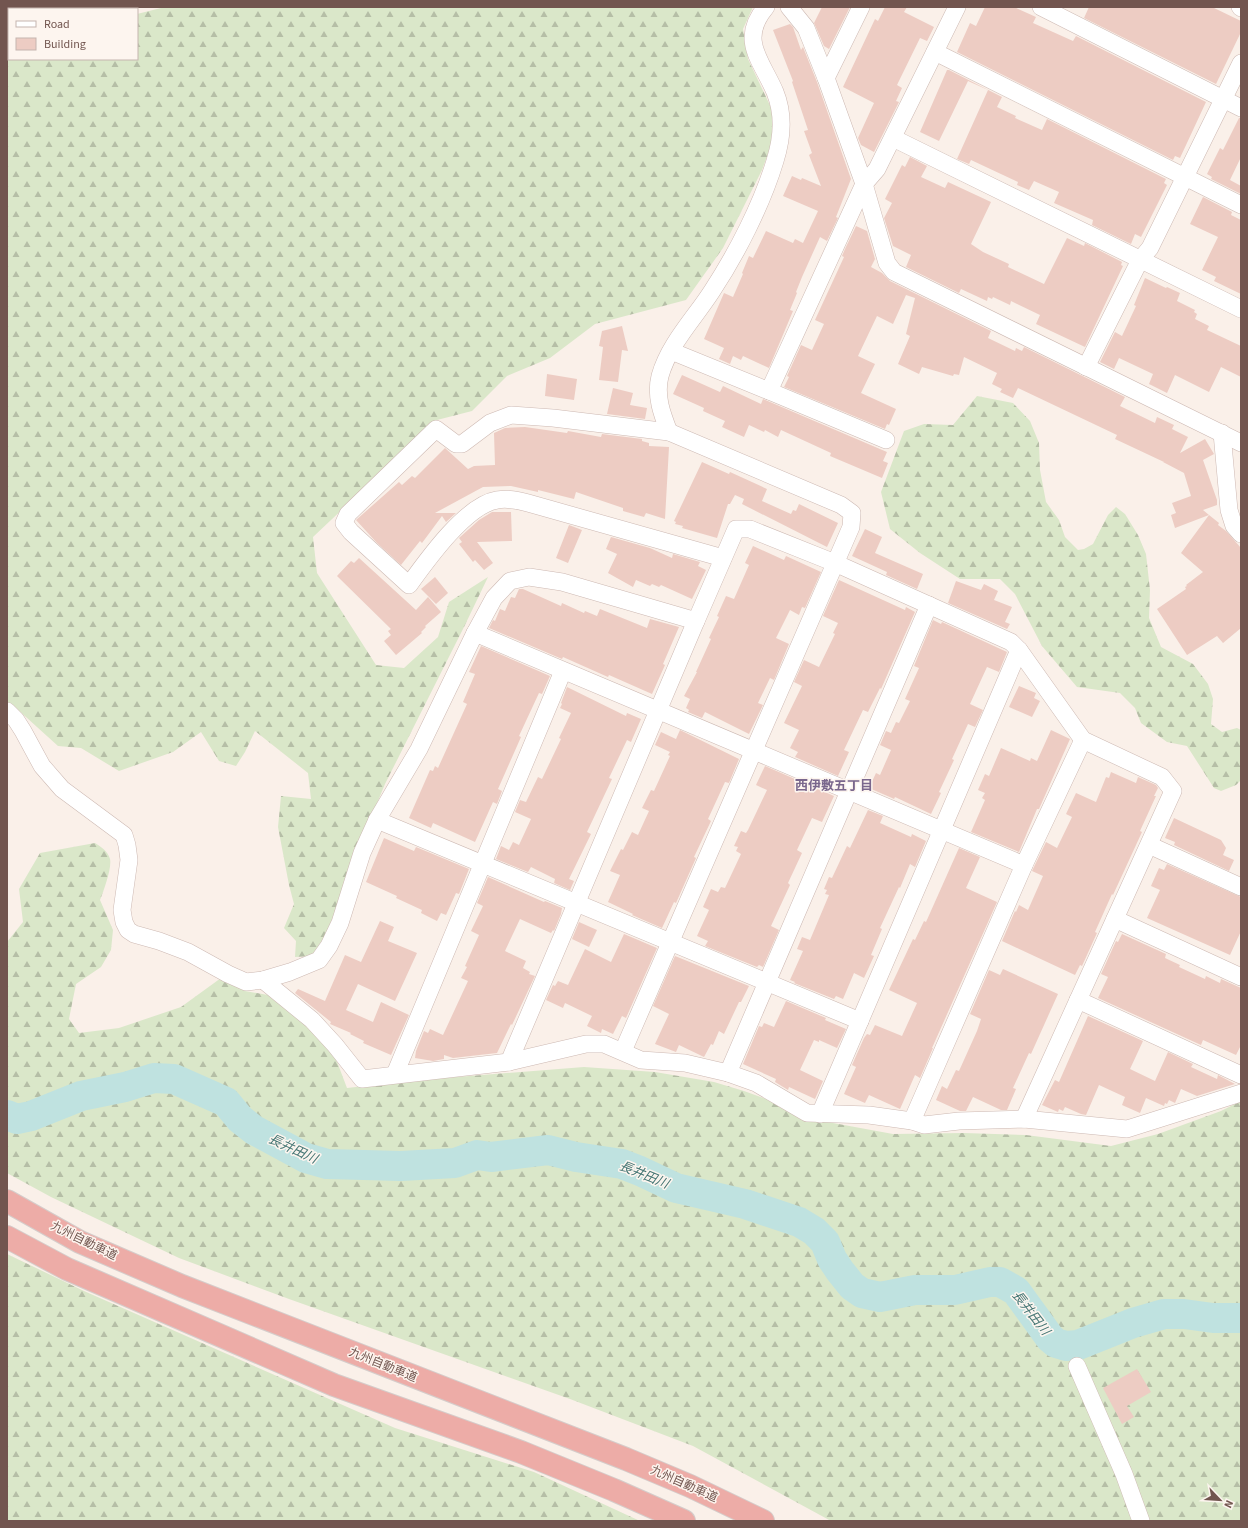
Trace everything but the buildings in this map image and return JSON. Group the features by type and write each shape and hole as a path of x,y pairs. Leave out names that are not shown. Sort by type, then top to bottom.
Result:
{"highway":[{"name":"九州自動車道","path":"7,1201 80,1242 182,1286 626,1459 690,1486 763,1521"},
{"path":"7,1237 67,1269 334,1385 521,1452 614,1490 684,1521"}],"street":[{"path":"669,432 658,402 660,377 678,337 711,292 734,255 761,198 776,160 781,136 780,112 775,93 761,65 753,44 753,34 757,20 766,7"},
{"path":"790,7 806,28 811,38 864,184 887,264 894,272 1241,443"},
{"path":"826,78 861,7"},
{"path":"769,391 864,184 877,169 958,7"},
{"path":"1041,7 1241,108"},
{"path":"935,52 1241,205"},
{"path":"1086,367 1140,260 1150,248 1241,63"},
{"path":"893,138 1241,309"},
{"path":"671,351 886,440"},
{"path":"623,1051 851,527 852,513 841,505 669,432 553,418 511,415 490,423 462,444 456,444 436,429 348,514 344,523 351,532 409,585 434,550 475,509 496,500 511,499 528,503 723,558"},
{"path":"1222,433 1229,510 1234,526 1241,534"},
{"path":"509,1062 736,528 750,529 835,564 1011,642 1019,650 1083,740 1162,777 1174,791 1024,1119"},
{"path":"7,711 16,720 23,731 42,766 62,789 124,835 128,845 129,860 122,910 125,926 128,930 134,934 159,941 188,952 246,982 263,980 290,972 319,960 329,946 340,923 362,853 377,820 419,749 475,633 494,598 510,581 529,577 562,582 696,621"},
{"path":"728,1074 929,605"},
{"path":"475,633 1024,865"},
{"path":"820,1114 1019,650"},
{"path":"395,1074 564,670"},
{"path":"912,1121 1024,865 1083,740"},
{"path":"377,820 860,1021"},
{"path":"1149,845 1241,887"},
{"path":"1115,919 1241,977"},
{"path":"263,980 312,1020 335,1045 362,1079 509,1062 586,1044 604,1044 641,1060 684,1063 756,1083 807,1113 870,1115 912,1121 924,1125 959,1121 1024,1119 1127,1129 1241,1093"},
{"path":"1078,1000 1241,1075"},
{"path":"1077,1366 1124,1474 1141,1521"}],"green space":[{"path":"7,7 98,8 8,8 8,60 138,60 138,14 165,7 753,7 743,29 748,59 776,118 771,146 762,170 723,248 686,300 595,324 550,358 507,376 472,411 437,420 313,537 317,573 376,665 404,668 438,637 449,602 488,577 385,784 346,878 336,919 312,956 295,957 296,941 284,928 294,904 278,827 281,796 311,799 308,773 255,731 245,752 236,766 219,761 201,732 173,752 119,771 81,748 58,746 16,708 7,705"},
{"path":"977,396 1013,403 1030,421 1039,443 1040,470 1046,502 1059,520 1065,537 1078,550 1084,549 1093,544 1108,515 1116,507 1125,514 1138,535 1146,554 1150,590 1149,618 1161,647 1193,664 1208,684 1213,699 1211,724 1222,732 1237,728 1241,730 1241,780 1236,785 1221,791 1214,788 1187,746 1167,742 1141,723 1135,708 1120,693 1077,687 1042,646 1015,594 1000,579 960,579 920,553 890,529 881,492 904,431 924,424 953,425"},
{"path":"95,843 106,851 110,859 109,873 100,900 113,930 111,950 101,967 76,984 69,1019 79,1033 119,1028 181,1007 221,978 245,991 268,995 331,1046 347,1088 419,1080 584,1067 655,1072 714,1082 744,1091 833,1123 893,1134 964,1133 1026,1135 1111,1146 1158,1134 1221,1111 1241,1101 1241,1521 831,1521 693,1446 570,1399 289,1299 179,1258 51,1197 7,1173 7,942 23,922 19,889 40,853"},
{"path":"7,1254 84,1291 395,1428 534,1472 640,1521 7,1521"}],"waterway":[{"name":"長井田川","path":"7,1115 17,1119 31,1116 81,1096 125,1087 154,1078 174,1079 226,1102 240,1119 254,1130 306,1158 327,1164 401,1166 455,1163 477,1155 491,1157 548,1150 576,1157 622,1164 676,1188 745,1204 799,1222 814,1231 825,1242 832,1259 840,1271 852,1286 862,1293 880,1297 915,1290 955,1290 990,1282 1000,1282 1016,1291 1050,1338 1056,1343 1066,1346 1078,1345 1133,1323 1164,1314 1184,1314 1213,1318 1241,1318"}],"district":[{"name":"西伊敷五丁目","path":"834,786"}]}
